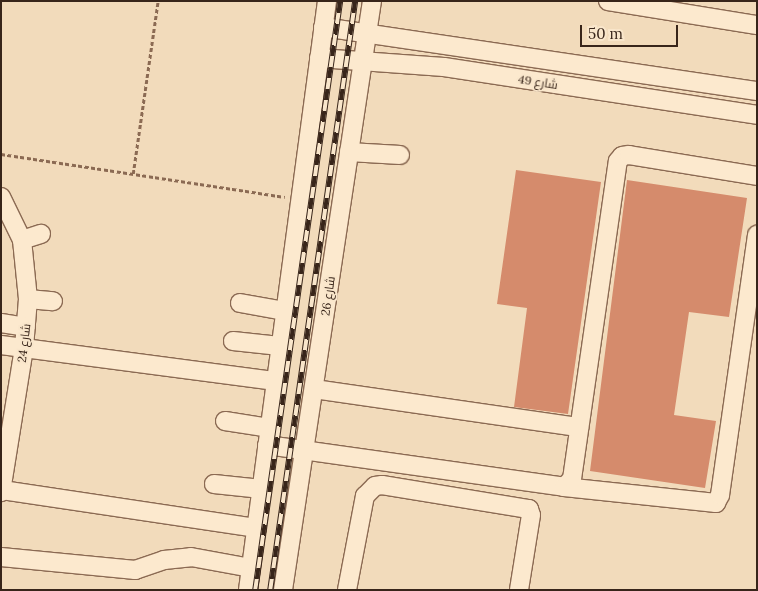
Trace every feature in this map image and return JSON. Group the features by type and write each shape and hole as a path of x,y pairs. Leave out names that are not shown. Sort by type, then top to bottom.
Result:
{"street":[{"path":"248,590 280,346 302,199 327,1"},
{"name":"شارع 26","path":"282,590 372,1"},
{"path":"608,1 757,25"},
{"name":"شارع 49","path":"324,28 367,31 757,90"},
{"name":"شارع 49","path":"319,58 444,67 757,115"},
{"path":"348,152 400,155"},
{"path":"564,487 571,483 618,161 622,156 629,155 757,176"},
{"name":"شارع 24","path":"1,197 22,240 28,299 24,348 1,491"},
{"path":"22,240 41,234"},
{"path":"225,421 304,449 564,487 712,504 718,502 757,235"},
{"path":"28,299 54,300"},
{"path":"240,303 285,310"},
{"path":"1,323 26,327"},
{"path":"233,341 280,346"},
{"path":"1,345 276,381"},
{"path":"314,388 579,427"},
{"path":"214,484 262,488"},
{"path":"347,590 364,496 375,486 382,485 529,509 531,515 519,590"},
{"path":"1,491 256,528"},
{"path":"1,557 135,570 164,560 191,557 252,568"}],"path":[{"path":"134,174 158,1"},
{"path":"1,154 302,199"}],"building":[{"path":"516,170 601,182 568,414 514,407 527,308 497,304"},
{"path":"627,180 747,198 729,317 689,312 674,415 716,421 705,488 590,471"}],"railway":[{"path":"255,590 340,1"},
{"path":"270,590 355,1"}]}
